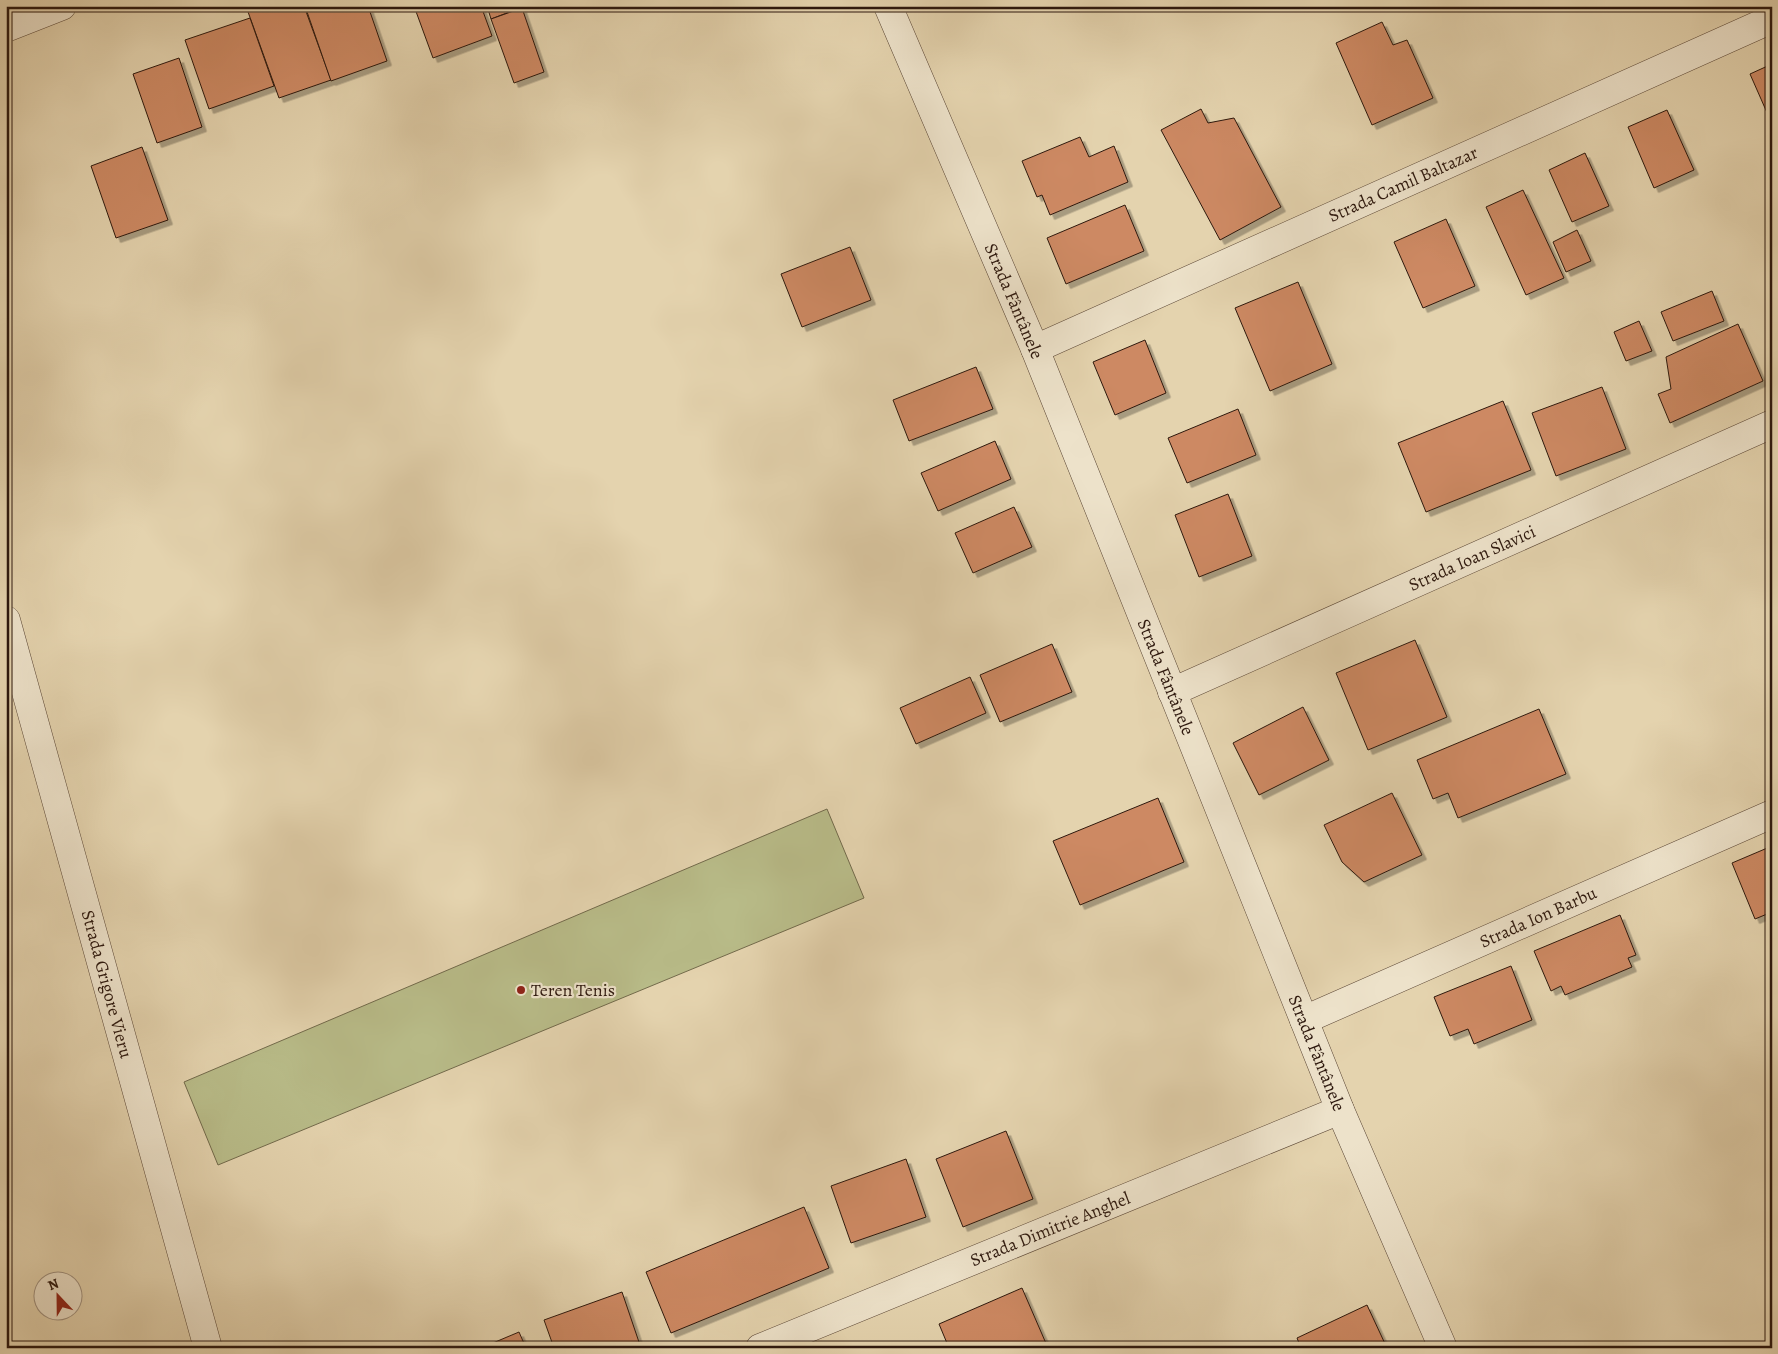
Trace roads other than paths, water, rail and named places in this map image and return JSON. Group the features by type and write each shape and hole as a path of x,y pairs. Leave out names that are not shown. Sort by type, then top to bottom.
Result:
{"street":[{"path":"6,28 62,6"},
{"name":"Strada Fântânele","path":"888,6 1035,349 1340,1110 1443,1348"},
{"name":"Strada Camil Baltazar","path":"1035,349 1772,19"},
{"name":"Strada Ioan Slavici","path":"1172,692 1772,424"},
{"name":"Strada Grigore Vieru","path":"6,620 208,1348"},
{"name":"Strada Ion Barbu","path":"1304,1020 1772,814"},
{"name":"Strada Dimitrie Anghel","path":"760,1348 1340,1110"}],"place":[{"name":"Teren Tenis","path":"521,990"}]}
